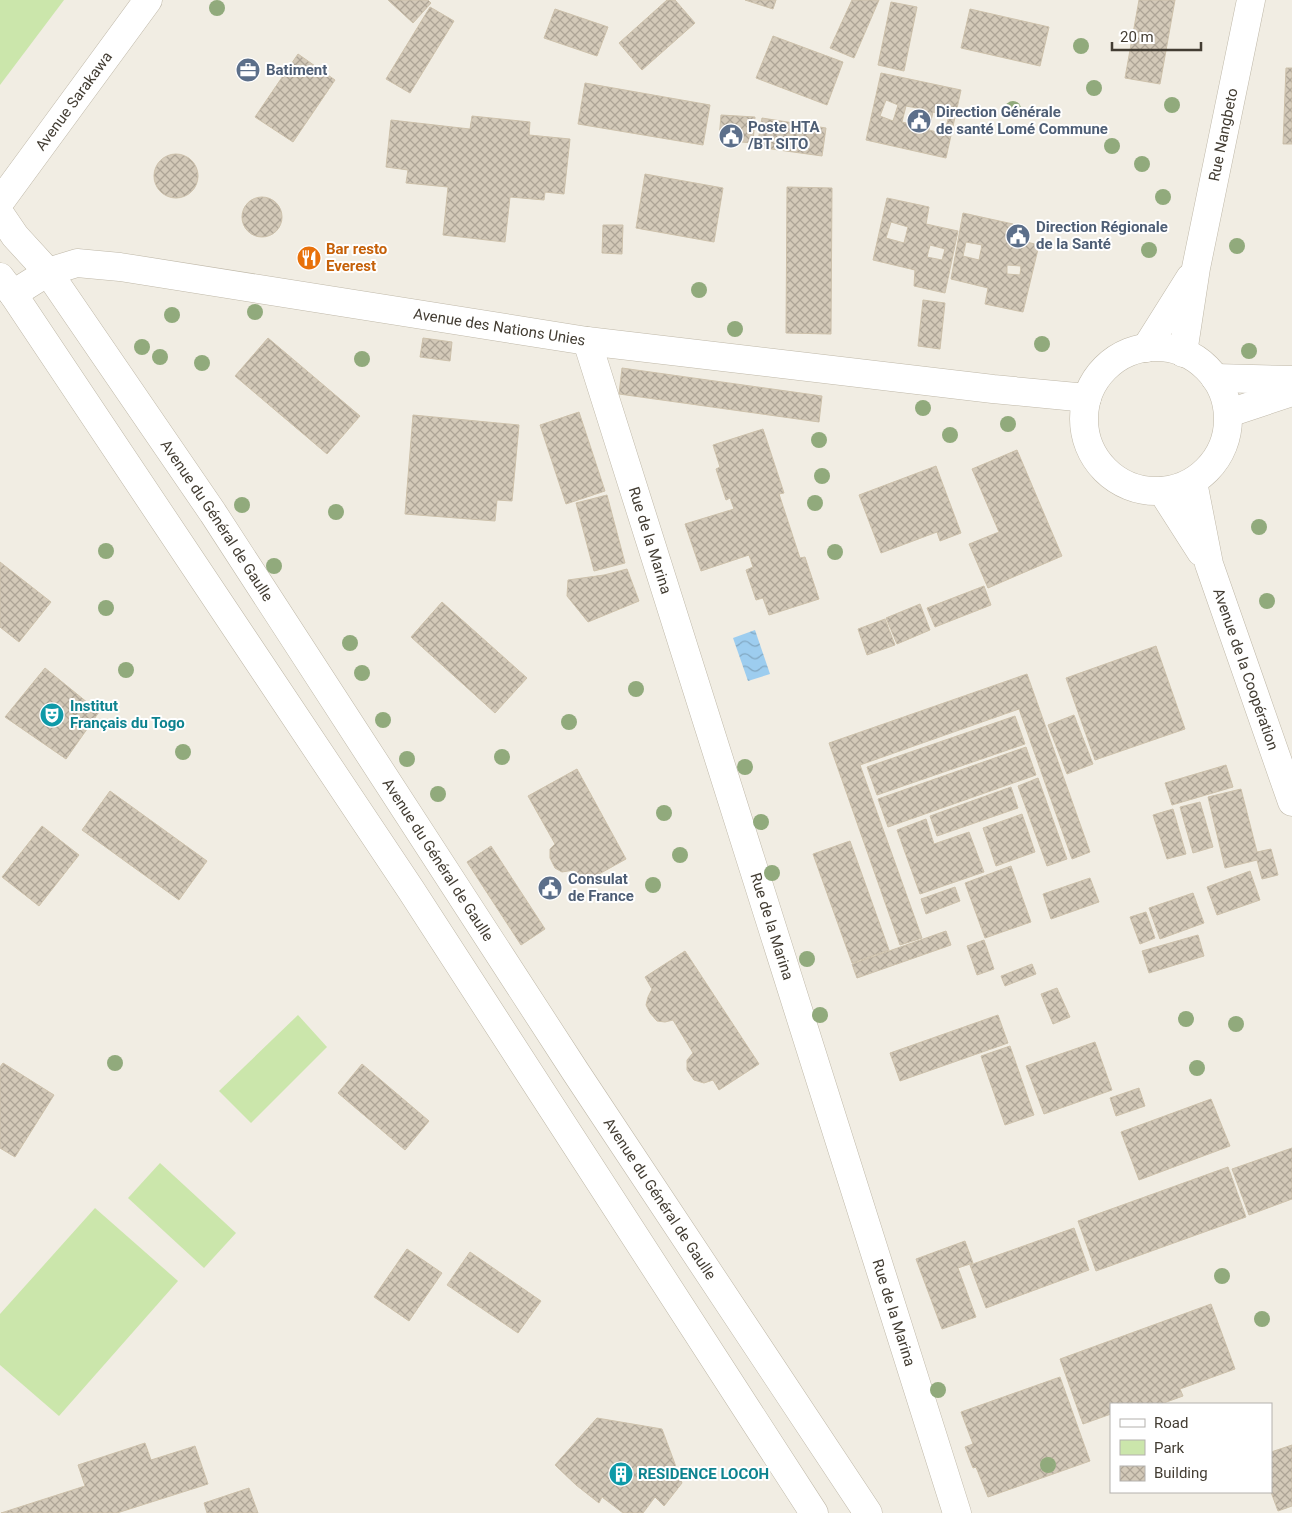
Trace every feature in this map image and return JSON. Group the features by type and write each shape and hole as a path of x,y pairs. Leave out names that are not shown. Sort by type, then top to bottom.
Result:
{"street":[{"name":"Avenue Sarakawa","path":"0,202 148,0"},
{"name":"Rue Nangbeto","path":"1183,353 1196,268 1251,0"},
{"name":"Avenue du Général de Gaulle","path":"0,214 15,236 48,272 213,512 581,1080 868,1513"},
{"name":"Avenue des Nations Unies","path":"7,286 77,263 120,267 587,340 993,389 1086,410"},
{"name":"Rue Nangbeto","path":"1146,348 1196,268"},
{"path":"7,286 411,890 814,1513"},
{"name":"Rue de la Marina","path":"587,340 957,1513"},
{"path":"1146,348 1165,348 1183,353 1201,363 1215,378 1224,395 1229,413 1228,433 1221,452 1209,469 1193,482 1162,491 1142,490 1124,484 1108,473 1095,458 1087,441 1086,410 1096,380 1110,365 1126,354 1146,348"},
{"path":"1215,378 1292,380"},
{"path":"1229,413 1292,392"},
{"name":"Avenue de la Coopération","path":"1193,482 1209,564 1292,802"},
{"name":"Avenue de la Coopération","path":"1162,491 1209,564"},
{"path":"411,890 442,866"},
{"path":"454,957 486,933"}],"green space":[{"path":"0,0 64,0 0,85"},
{"path":"298,1015 327,1047 251,1123 219,1091"},
{"path":"160,1163 236,1233 204,1268 128,1198"},
{"path":"95,1208 178,1281 59,1416 0,1365 0,1314"}],"water":[{"path":"755,630 770,674 748,681 733,638"}],"building":[{"path":"388,0 428,0 431,3 413,23"},
{"path":"667,0 675,0 695,23 642,70 619,43"},
{"path":"745,0 776,0 773,9"},
{"path":"852,0 879,0 854,58 830,48"},
{"path":"1139,0 1175,0 1160,84 1125,78"},
{"path":"891,2 917,7 904,71 878,65"},
{"path":"430,7 454,21 410,93 386,79"},
{"path":"555,9 608,27 597,56 544,38"},
{"path":"970,9 1049,27 1040,66 961,48"},
{"path":"773,36 843,62 827,105 756,78"},
{"path":"298,54 335,80 293,142 255,117"},
{"path":"1286,68 1292,68 1292,144 1283,144"},
{"path":"881,73 961,90 946,158 866,140","holes":["886,100 898,105 893,121 880,116","906,106 922,109 918,126 902,122","933,112 949,116 944,134 929,130"]},
{"path":"585,83 710,105 703,145 578,124"},
{"path":"721,115 755,117 753,143 719,140"},
{"path":"472,116 530,122 529,135 570,139 564,194 545,192 544,200 510,197 505,242 443,235 448,187 406,183 408,170 386,167 391,120 470,129"},
{"path":"762,118 826,128 822,156 757,147"},
{"path":"172,154 180,154 192,160 198,176 192,192 180,198 172,198 160,192 154,180 154,172 160,160"},
{"path":"645,174 723,188 714,242 636,228"},
{"path":"787,187 832,188 831,334 786,333"},
{"path":"266,197 273,200 279,206 282,217 281,225 273,234 266,237 258,237 251,234 243,225 242,213 245,206 254,198"},
{"path":"887,198 929,207 926,224 958,231 945,293 914,286 915,270 873,260","holes":["891,222 908,227 904,243 886,238","930,245 945,249 942,260 927,257"]},
{"path":"963,213 1013,224 1010,238 1039,245 1023,312 985,304 988,288 951,279","holes":["966,242 982,245 979,260 963,256","1007,265 1021,266 1020,275 1007,274"]},
{"path":"603,225 623,225 622,254 602,253"},
{"path":"923,300 945,303 940,349 918,346"},
{"path":"268,338 360,416 327,454 235,376"},
{"path":"423,338 452,342 450,361 420,357"},
{"path":"622,368 822,396 819,422 619,394"},
{"path":"579,412 605,491 566,504 540,425"},
{"path":"413,415 519,425 512,501 497,500 495,521 405,514"},
{"path":"763,429 784,493 779,494 800,558 805,557 819,599 769,615 763,598 756,600 746,570 753,567 749,555 701,571 685,524 734,509 730,498 726,500 716,469 720,467 713,445"},
{"path":"1017,450 1062,556 988,588 969,544 999,532 972,469"},
{"path":"936,466 961,533 940,541 937,532 881,553 859,495"},
{"path":"607,495 625,563 594,571 576,503"},
{"path":"0,562 51,602 19,642 0,627"},
{"path":"627,569 639,601 588,622 567,596 568,580 604,575"},
{"path":"984,586 991,605 935,627 927,608"},
{"path":"442,602 527,678 495,713 411,637"},
{"path":"920,604 930,630 897,644 886,618"},
{"path":"885,619 895,645 867,655 858,629"},
{"path":"1156,646 1185,729 1095,760 1066,678"},
{"name":"Institut Français du Togo","path":"45,668 99,712 66,759 5,717"},
{"path":"1027,674 1090,852 1072,859 1019,709 860,765 922,938 900,945 829,743"},
{"path":"1074,715 1093,764 1067,774 1048,725"},
{"path":"1015,716 1025,744 877,795 867,767"},
{"path":"1026,747 1036,775 888,827 878,799"},
{"path":"1226,765 1233,787 1172,805 1165,783"},
{"path":"577,769 626,859 583,883 574,870 562,872 555,868 550,858 550,849 555,844 528,796"},
{"path":"1038,778 1067,859 1047,866 1018,786"},
{"path":"1011,787 1018,808 937,836 930,816"},
{"path":"1241,789 1257,852 1271,849 1278,875 1262,879 1257,860 1225,868 1208,797"},
{"path":"110,791 207,861 179,900 82,830"},
{"path":"1200,802 1213,847 1193,853 1180,807"},
{"path":"1173,809 1186,854 1167,859 1153,815"},
{"path":"1022,814 1035,852 996,866 983,828"},
{"path":"926,819 934,844 969,832 984,872 920,894 897,830"},
{"path":"42,826 79,855 39,906 2,877"},
{"path":"850,841 889,950 852,963 813,854"},
{"path":"491,846 545,929 521,945 467,862"},
{"path":"1011,866 1031,922 985,938 965,883"},
{"path":"1250,871 1260,900 1217,915 1207,887"},
{"path":"1090,878 1099,902 1051,919 1043,894"},
{"path":"955,887 960,901 926,914 921,899"},
{"path":"1193,893 1204,923 1160,939 1149,908"},
{"path":"1146,912 1155,938 1140,944 1130,917"},
{"path":"946,931 951,945 857,978 852,964"},
{"path":"1198,935 1204,956 1149,973 1142,951"},
{"path":"984,940 994,969 977,975 967,946"},
{"path":"685,951 759,1064 719,1090 713,1080 704,1083 694,1080 687,1070 687,1060 693,1053 673,1020 657,1021 646,1005 652,989 645,977"},
{"path":"1032,964 1036,974 1005,986 1001,976"},
{"path":"1057,988 1070,1017 1053,1024 1041,994"},
{"path":"998,1015 1008,1043 900,1081 890,1053"},
{"path":"1095,1042 1112,1090 1044,1114 1026,1066"},
{"path":"1010,1046 1034,1115 1005,1125 981,1056"},
{"path":"3,1063 54,1095 15,1157 0,1148 0,1067"},
{"path":"362,1064 429,1121 405,1150 338,1093"},
{"path":"1139,1088 1145,1106 1116,1116 1110,1098"},
{"path":"1211,1099 1230,1146 1139,1180 1121,1132"},
{"path":"1292,1148 1292,1199 1249,1215 1232,1169"},
{"path":"1228,1167 1246,1217 1096,1271 1078,1221"},
{"path":"1074,1228 1089,1270 986,1308 970,1265"},
{"path":"965,1241 973,1263 958,1268 976,1317 942,1329 916,1259"},
{"path":"407,1249 442,1273 409,1321 374,1297"},
{"path":"470,1252 541,1301 518,1333 447,1285"},
{"path":"1211,1304 1235,1369 1180,1389 1183,1396 1164,1403 1110,1403 1110,1414 1083,1424 1060,1359"},
{"path":"1060,1377 1090,1461 988,1497 976,1467 973,1468 965,1447 973,1444 961,1412"},
{"name":"RESIDENCE LOCOH","path":"597,1418 662,1429 682,1483 664,1506 655,1497 643,1513 623,1513 602,1497 599,1503 555,1465"},
{"path":"145,1443 151,1460 195,1446 208,1484 117,1513 1,1513 85,1486 78,1465"},
{"path":"1292,1445 1292,1506 1278,1511 1271,1493 1272,1452"},
{"path":"249,1488 258,1513 207,1513 204,1503"}],"place":[{"name":"Batiment","path":"248,70"},
{"name":"Direction Générale de santé Lomé Commune","path":"919,121"},
{"name":"Poste HTA /BT SITO","path":"731,136"},
{"name":"Direction Régionale de la Santé","path":"1018,236"},
{"name":"Bar resto Everest","path":"309,258"},
{"name":"Institut Français du Togo","path":"52,715"},
{"name":"Consulat de France","path":"550,888"},
{"name":"RESIDENCE LOCOH","path":"621,1474"}]}
